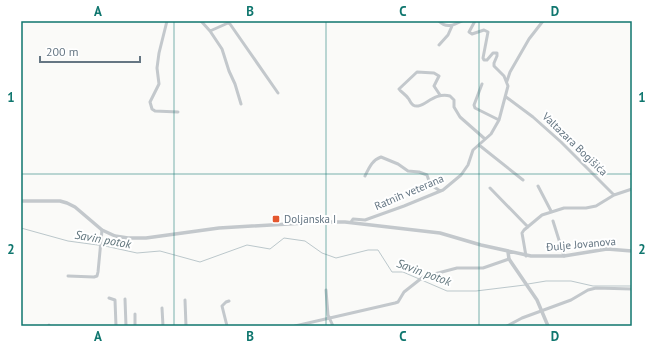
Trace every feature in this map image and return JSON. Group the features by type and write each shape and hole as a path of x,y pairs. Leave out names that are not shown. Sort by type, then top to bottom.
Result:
{"street":[{"path":"167,21 157,68 159,84 152,96 151,106 152,110 154,111 178,112"},
{"path":"201,21 222,49 241,104"},
{"path":"439,21 444,25 452,26 462,21"},
{"path":"475,21 469,32 472,34 487,31 488,34 483,58 484,60 487,60 494,53 497,53 494,66 504,76 506,82"},
{"name":"Ratnih veterana","path":"351,222 353,219 365,220 440,191 448,187 461,175 468,165 473,150 491,134 499,120 506,97 508,86 506,82 510,72 529,39 543,21"},
{"path":"210,31 228,23 230,24 278,93"},
{"path":"439,45 448,35 452,26"},
{"path":"440,95 434,86 440,76 430,72 416,73 399,90 408,97 412,104 417,107 440,95 452,97 454,100 454,107 460,117 485,139"},
{"path":"482,84 474,105 475,108 499,120"},
{"name":"Valtazara Bogišića","path":"506,97 524,109 550,132 614,195"},
{"path":"479,145 523,180"},
{"path":"366,176 370,166 374,161 381,157 398,164 408,171 419,172 427,175 430,184 440,191"},
{"path":"538,186 551,212"},
{"path":"490,188 528,227"},
{"path":"526,256 522,234 539,216 564,208 586,208 596,206 614,195 632,189"},
{"name":"Đulje Jovanova","path":"21,201 60,201 67,203 75,207 102,230 120,237 133,239 219,228 323,222 351,222 440,233 526,256 564,256 602,250 632,251"},
{"path":"553,221 564,256"},
{"path":"68,276 94,278 97,276 102,230"},
{"path":"508,252 509,259 542,310 548,326"},
{"path":"295,326 397,303 404,292 422,278 457,268 483,268 509,259"},
{"path":"507,326 517,320 542,310 572,300 591,289 632,289"},
{"path":"326,290 330,318 333,326"},
{"path":"109,298 115,300 116,326"},
{"path":"125,299 126,326"},
{"path":"185,300 186,326"},
{"path":"227,326 222,306 229,301"},
{"path":"162,308 163,326"},
{"path":"135,314 135,326"}],"waterway":[{"name":"Savin potok","path":"21,228 68,241 105,246 137,253 160,251 200,262 247,245 270,249 284,238 305,241 322,253 336,258 368,250 378,250 392,272 403,272 447,291 476,291 525,285"},
{"name":"Savin potok","path":"528,284 546,281 571,281 593,286 632,286"}],"place":[{"name":"Doljanska I","path":"276,219"}]}
